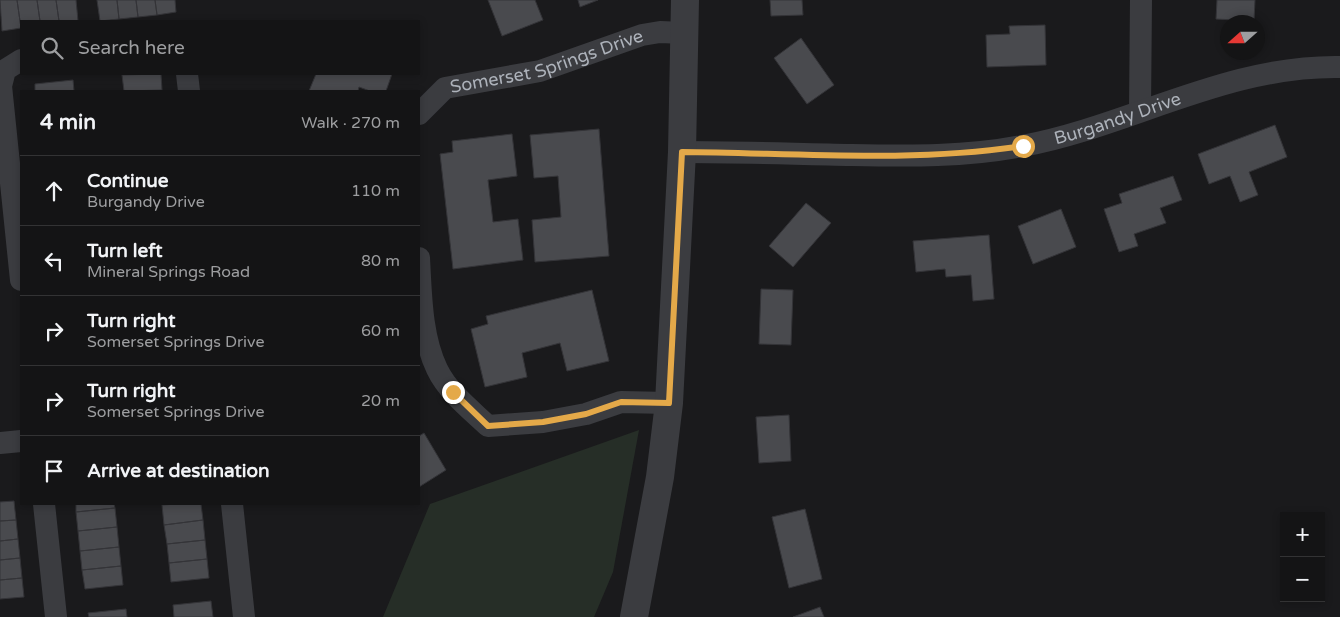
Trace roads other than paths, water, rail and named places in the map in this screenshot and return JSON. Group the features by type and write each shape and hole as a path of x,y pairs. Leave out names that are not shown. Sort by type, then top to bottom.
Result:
{"street":[{"path":"634,617 660,477 669,403 682,152 685,0"},
{"path":"1140,0 1140,110"},
{"name":"Somerset Springs Drive","path":"420,113 445,88 540,71 642,36 660,32 684,33"},
{"path":"20,61 5,70 2,86 20,270"},
{"name":"Burgandy Drive","path":"682,152 920,156 983,152 1023,146 1062,136 1240,79 1288,70 1340,67"},
{"path":"187,75 189,90"},
{"path":"420,269 426,332 437,368 453,392 488,426 543,422 586,414 621,402 669,403"},
{"path":"0,443 20,441"},
{"path":"44,505 56,617"},
{"path":"232,505 244,617"}]}
